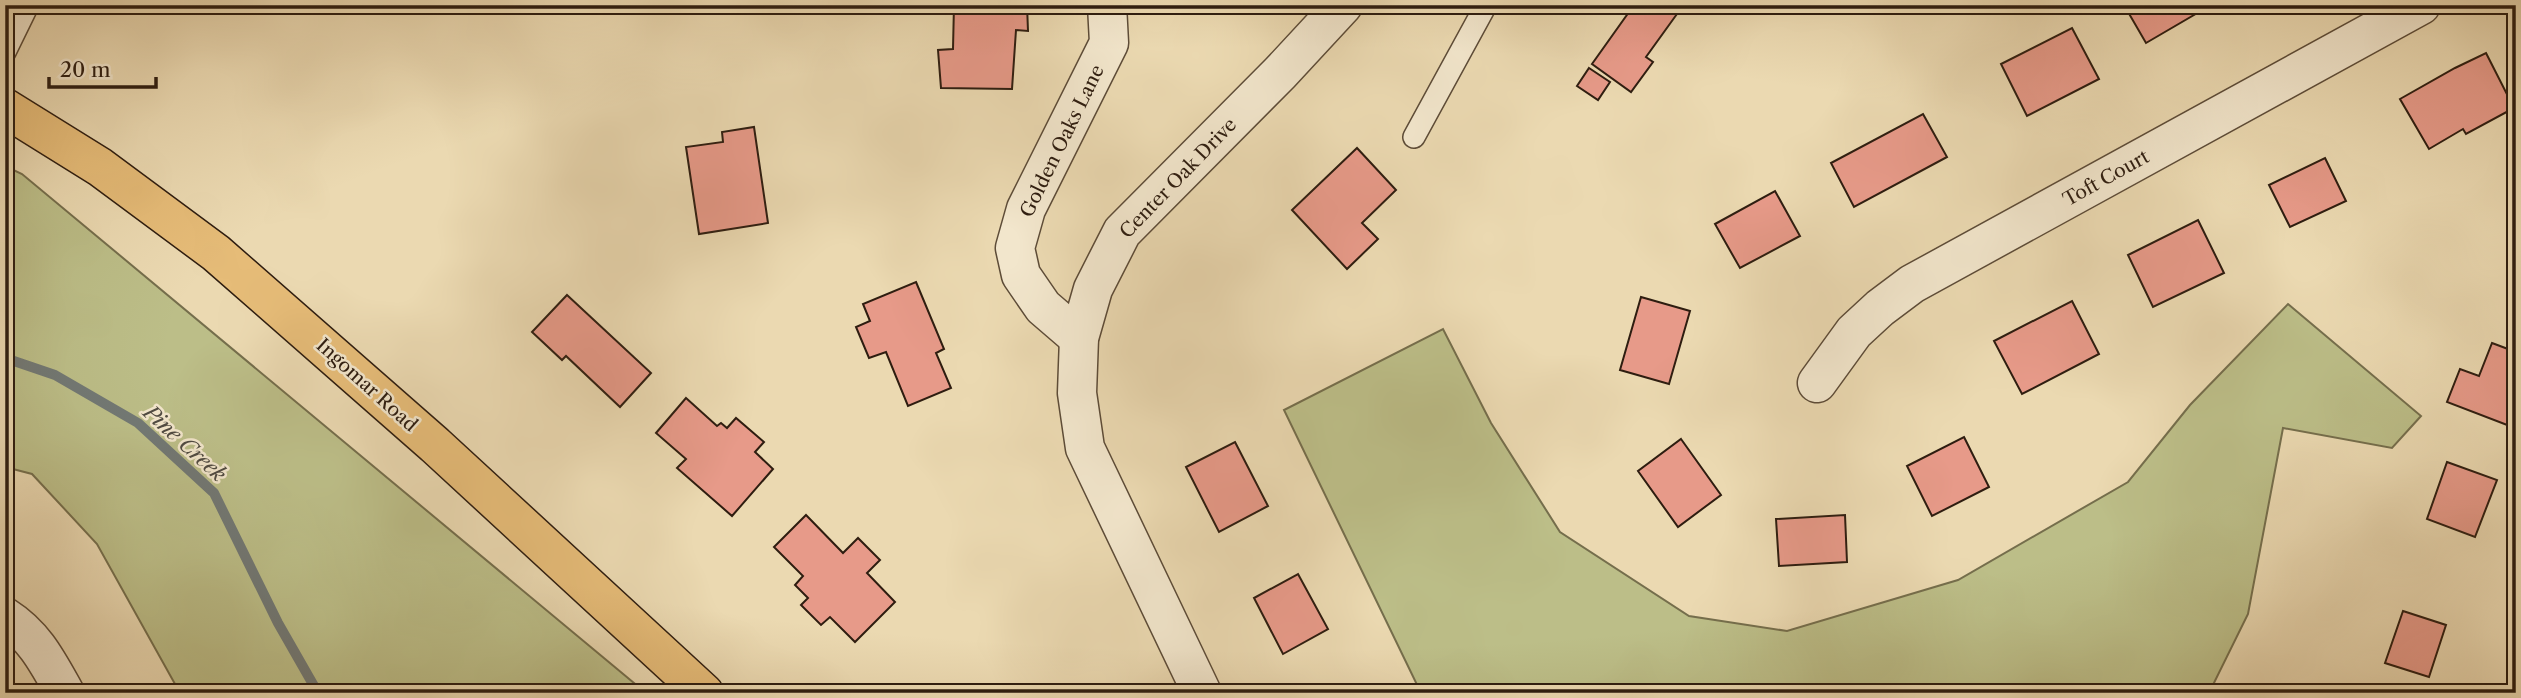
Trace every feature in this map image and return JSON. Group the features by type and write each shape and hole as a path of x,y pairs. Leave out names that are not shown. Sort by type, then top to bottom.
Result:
{"main road":[{"name":"Ingomar Road","path":"5,108 100,167 216,253 435,445 704,693"}],"street":[{"name":"Golden Oaks Lane","path":"1079,338 1044,307 1021,275 1015,248 1026,209 1109,43 1107,5"},
{"name":"Center Oak Drive","path":"1202,693 1085,448 1077,393 1079,338 1093,289 1122,232 1280,73 1343,5"},
{"name":"Toft Court","path":"1817,383 1854,332 1912,284 2421,5"},
{"path":"5,617 22,628 39,647 65,693"}],"lane":[{"path":"5,52 28,5"},
{"path":"1414,137 1486,5"}],"green space":[{"path":"5,166 22,174 646,693 180,693 97,544 32,474 5,467"},
{"path":"2288,304 2421,416 2392,448 2283,428 2248,614 2209,693 1421,693 1284,410 1443,329 1491,423 1560,532 1689,616 1787,631 1958,580 2128,482 2190,405"}],"building":[{"path":"954,5 1027,5 1028,31 1016,30 1012,89 941,88 938,50 953,49"},
{"path":"1634,5 1682,7 1646,57 1653,62 1631,92 1592,64"},
{"path":"2124,5 2211,5 2146,43"},
{"path":"2072,28 2099,79 2027,116 2001,64"},
{"path":"2486,53 2514,108 2466,134 2463,129 2429,149 2400,99"},
{"path":"1589,68 1610,82 1598,100 1577,86"},
{"path":"1923,114 1947,157 1854,207 1831,163"},
{"path":"754,127 768,223 699,234 686,147 723,142 722,132"},
{"path":"1357,148 1396,190 1362,223 1378,239 1347,269 1292,210"},
{"path":"2325,158 2346,201 2290,227 2269,185"},
{"path":"1775,191 1800,236 1740,268 1715,224"},
{"path":"2198,220 2224,273 2153,307 2128,255"},
{"path":"916,282 944,349 936,353 951,388 908,406 886,352 869,358 856,327 870,321 863,304"},
{"path":"567,295 651,373 620,407 566,356 562,360 532,332"},
{"path":"1641,297 1690,311 1669,384 1620,370"},
{"path":"2072,301 2099,354 2022,394 1994,341"},
{"path":"2492,343 2516,352 2515,428 2447,402 2460,369 2479,376"},
{"path":"686,398 717,426 721,423 727,428 736,418 764,442 755,452 773,469 732,516 677,468 686,459 656,433"},
{"path":"1964,437 1989,487 1932,516 1907,466"},
{"path":"1681,439 1721,495 1678,527 1638,471"},
{"path":"1235,442 1268,506 1219,532 1186,467"},
{"path":"2447,462 2497,480 2475,537 2427,519"},
{"path":"806,515 843,553 858,538 880,560 867,573 895,602 855,642 830,617 821,625 801,605 808,598 795,585 803,576 774,547"},
{"path":"1845,515 1847,562 1779,566 1776,519"},
{"path":"1298,574 1328,629 1283,654 1254,598"},
{"path":"2403,611 2446,625 2429,677 2385,663"}],"waterway":[{"name":"Pine Creek","path":"5,358 55,375 138,423 214,493 278,623 318,693"}]}
